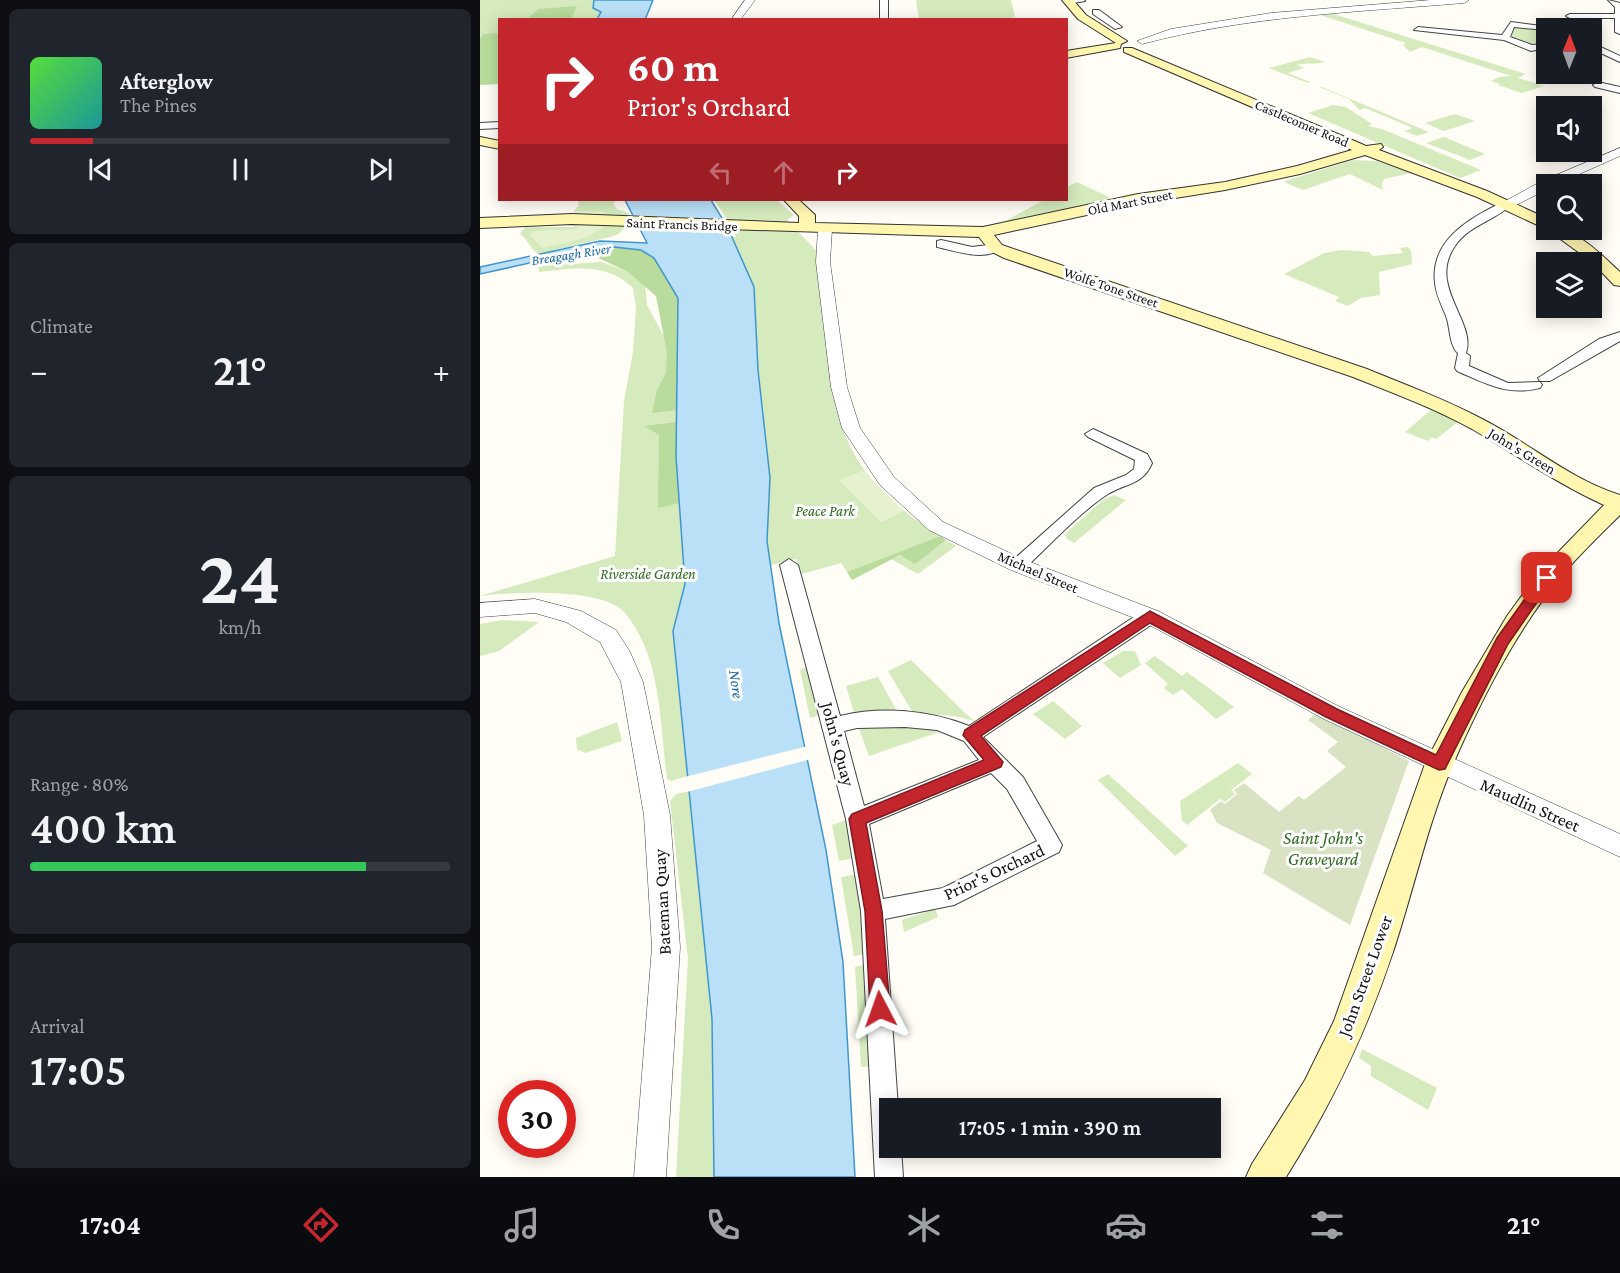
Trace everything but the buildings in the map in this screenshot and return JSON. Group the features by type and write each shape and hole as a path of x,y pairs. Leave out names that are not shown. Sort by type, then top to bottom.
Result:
{"main road":[{"name":"Castlecomer Road","path":"1067,1 1082,17 1122,46 1478,193 1536,219"},
{"path":"1068,56 1145,44"},
{"name":"Castlecomer Road","path":"1145,44 1152,52 1364,146"},
{"path":"480,141 498,145"},
{"name":"Old Mart Street","path":"983,232 1138,199 1225,186 1278,174 1364,146"},
{"path":"793,201 807,216 800,228 983,232 996,248"},
{"name":"Saint Francis Bridge","path":"480,223 572,219 800,228"},
{"path":"1571,240 1620,280"},
{"name":"Wolfe Tone Street","path":"996,248 1360,373 1424,399"},
{"name":"John's Green","path":"1424,399 1477,424 1584,488 1620,503"},
{"name":"John Street Lower","path":"1265,1177 1332,1064 1375,952 1439,764 1502,642 1547,578 1620,503"}],"street":[{"path":"736,18 750,0"},
{"path":"884,0 884,18"},
{"path":"1145,44 1171,32 1271,16 1464,0"},
{"path":"1612,0 1619,6 1619,32"},
{"path":"1067,1 1082,1"},
{"path":"1082,17 1097,13 1118,27"},
{"path":"1570,16 1619,16"},
{"path":"1505,38 1511,24 1536,26"},
{"path":"1418,30 1505,38 1531,48 1536,47"},
{"path":"1602,51 1620,59"},
{"path":"1598,85 1620,90"},
{"path":"480,126 498,125"},
{"path":"1571,174 1620,152"},
{"path":"1536,190 1505,205 1459,233 1446,247 1440,264 1441,284 1456,324 1462,358 1506,387 1540,381 1604,342 1620,336"},
{"name":"Michael Street","path":"825,229 824,262 839,387 851,428 858,442 887,481 936,526 1018,565 1150,616 1332,713 1439,764"},
{"path":"941,244 972,251 996,248"},
{"path":"1018,565 1100,492 1110,485 1134,478 1143,468 1144,463 1141,457 1093,434"},
{"name":"John's Quay","path":"789,566 857,819 873,911 889,1177"},
{"name":"Bateman Quay","path":"480,610 520,606 556,610 591,625 608,636 625,663 638,706 657,815 666,947 650,1177"},
{"path":"971,735 1150,616"},
{"name":"Prior's Orchard","path":"833,726 857,720 905,719 939,722 971,735 1015,783 1051,845 946,898 873,911"},
{"path":"857,819 995,762"},
{"name":"Maudlin Street","path":"1439,764 1620,846"}],"green space":[{"path":"480,0 594,0 594,8 601,12 598,18 498,18 498,84 480,85"},
{"path":"916,0 1011,0 1015,17 1011,18 919,18"},
{"path":"577,6 571,18 528,18 539,9"},
{"path":"1327,12 1526,74 1518,78 1544,86 1522,93 1491,81 1499,77 1511,76 1422,47 1410,52 1403,45 1406,43 1314,13"},
{"path":"1518,26 1536,29 1536,44 1511,39 1514,28"},
{"path":"498,33 498,84 480,85 480,39 483,34"},
{"path":"1310,57 1325,62 1297,65 1304,68 1288,73 1310,82 1308,83 1269,68"},
{"path":"1319,87 1322,87 1429,132 1417,136 1404,131 1413,128 1365,108 1360,110 1349,99"},
{"path":"1333,105 1346,107 1372,124 1368,126 1382,129 1481,170 1460,178 1308,113"},
{"path":"1455,114 1475,121 1444,131 1425,123"},
{"path":"1444,137 1485,154 1470,160 1426,143"},
{"path":"1353,160 1376,161 1411,173 1384,179 1383,190 1350,174 1303,190 1285,181"},
{"path":"1077,182 1111,198 1007,223 1003,222 1042,201 1068,201 1068,186"},
{"path":"578,201 615,201 613,204 617,209 629,213 628,221 625,227 614,236 539,254 520,234 525,227 574,227 574,211 579,205"},
{"name":"Peace Park","path":"715,201 778,201 794,215 787,220 818,254 823,319 833,395 851,448 866,472 885,494 909,515 940,536 847,572 841,563 802,574 796,559 771,565 767,541 770,478 758,370 754,287 728,228 731,225"},
{"path":"574,211 604,212 603,227 586,238 542,248 530,235 534,231 577,229 579,226 574,226"},
{"path":"614,247 641,250 654,257 678,299 677,410 652,413 657,390 666,373 667,353 656,296 628,272 590,254 590,251"},
{"path":"1408,247 1411,251 1412,264 1379,272 1380,295 1361,298 1348,306 1335,301 1339,297 1284,274 1324,253 1341,250 1369,252 1373,256 1403,253 1400,248"},
{"name":"Riverside Garden","path":"602,262 628,272 645,284 647,305 663,335 677,333 676,457 685,584 673,631 687,776 671,781 667,779 657,692 652,670 646,649 624,612 613,604 597,598 577,595 512,593 480,596 615,556 624,401 633,352 636,308 633,288 623,280 601,270 576,268 539,272 538,265"},
{"path":"1431,410 1458,422 1436,439 1432,437 1428,441 1405,432"},
{"path":"677,422 679,503 658,508 659,435 644,426"},
{"path":"863,471 904,511 881,522 839,480"},
{"path":"1114,495 1126,500 1074,543 1066,538 1066,533 1103,500"},
{"path":"940,536 946,540 915,564 900,555 852,580 847,572"},
{"path":"946,540 956,546 918,574 891,559 901,555 915,563"},
{"path":"502,620 539,622 499,651 480,656 480,624"},
{"path":"1123,651 1135,651 1141,665 1120,678 1103,663"},
{"path":"1155,656 1182,676 1187,672 1234,707 1216,719 1182,689 1173,695 1164,688 1168,684 1145,663"},
{"path":"911,660 975,721 954,716 913,713 888,671"},
{"path":"807,667 820,715 810,718 800,670"},
{"path":"878,677 898,713 855,716 846,686"},
{"path":"1053,701 1082,726 1065,739 1033,714"},
{"name":"Saint John's Graveyard","path":"1316,713 1409,761 1350,925 1263,873 1271,850 1217,823 1210,810 1221,801 1225,804 1237,794 1234,790 1244,783 1279,812 1299,796 1304,800 1346,767 1327,751 1338,742 1308,720"},
{"path":"617,722 622,741 585,753 577,749 576,738"},
{"path":"857,723 901,723 945,730 869,756"},
{"path":"1238,763 1252,774 1231,790 1235,794 1225,802 1220,799 1187,825 1182,820 1180,801"},
{"path":"1108,774 1188,846 1175,856 1098,780"},
{"path":"690,791 712,1019 714,1177 676,1177 688,959 670,801 676,794"},
{"path":"846,820 854,858 839,861 832,825"},
{"path":"857,874 865,954 854,956 841,877"},
{"path":"935,909 938,917 904,932 902,920"},
{"path":"865,964 872,1066 861,1067 855,967"},
{"path":"1362,1049 1437,1088 1428,1110 1371,1076 1371,1066 1359,1058"}],"water":[{"path":"594,0 653,0 646,18 598,18 601,12 593,8"},
{"name":"Nore","path":"626,201 712,201 728,228 754,287 758,370 770,478 767,541 779,623 826,850 843,962 855,1177 714,1177 712,1019 673,631 685,584 676,457 678,298 654,258 641,250 614,247 584,251 480,274 480,267 600,241 647,243"}],"pier":[{"path":"630,215 727,219 736,237 717,233 638,230"},
{"path":"808,746 811,759 687,792 685,777"}],"route":[{"path":"880,1009 873,911 857,819 995,762 978,746 971,735 1150,616 1332,713 1439,764 1502,642 1547,578"}],"water label":[{"name":"Breagagh River","path":"571,254"}]}
